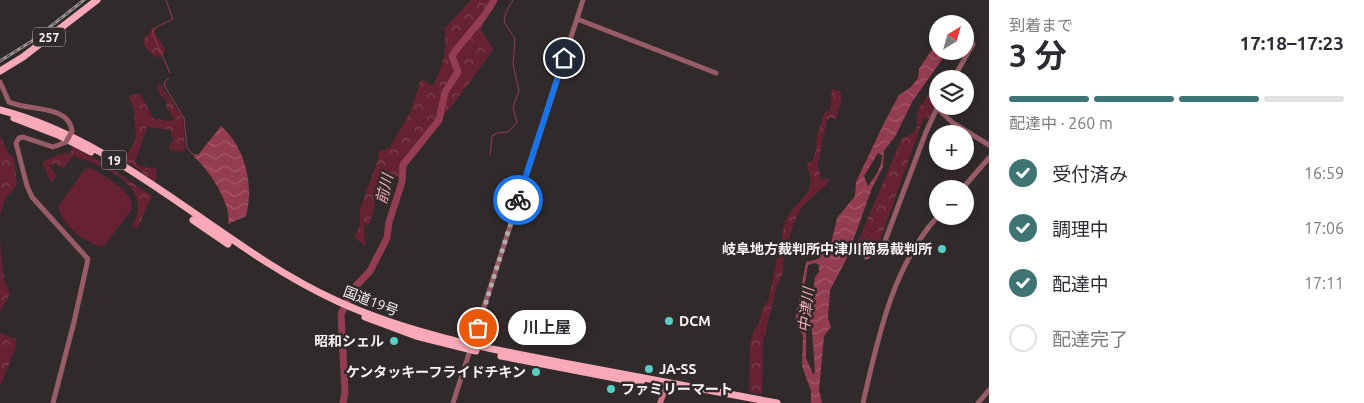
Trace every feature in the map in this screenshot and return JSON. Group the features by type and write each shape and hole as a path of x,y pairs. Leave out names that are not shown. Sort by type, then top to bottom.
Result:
{"highway":[{"name":"257","path":"0,71 23,57 97,0"},
{"name":"国道19号","path":"0,110 34,120 86,144 235,246 335,302 416,336 667,385 777,403"},
{"name":"国道19号","path":"0,115 50,132 85,148 216,233"},
{"name":"国道19号","path":"741,398 754,403"}],"main road":[{"path":"660,403 667,385"}],"street":[{"path":"453,403 583,0"},
{"path":"577,19 716,73"},
{"path":"0,82 9,102 60,114 67,119 72,131 66,142 53,147 23,136 16,143 26,186 32,197 88,259 53,403"},
{"path":"866,257 876,251 885,241 934,115"},
{"path":"947,115 961,128 989,145"},
{"path":"970,180 989,158"},
{"path":"863,403 878,335 909,254 930,225"},
{"path":"885,241 909,254"},
{"path":"978,403 989,390"}],"green space":[{"path":"471,0 492,0 481,30 493,49 449,109 401,165 401,178 386,174 378,189 370,224 364,225 365,246 354,237 360,225 360,210 378,159 379,151 389,148 410,113 421,79 433,86 443,58 445,44 444,29"},
{"path":"155,26 155,34 165,48 163,56 155,57 145,47 143,40"},
{"path":"160,84 183,119 185,152 171,150 169,147 174,138 171,136 171,130 147,127 135,162 139,166 157,169 155,182 125,160 136,138 134,111 129,96 140,93 153,118 168,121 174,120 166,106 167,101 161,96 157,86"},
{"path":"832,89 840,91 842,99 836,119 830,117 827,120 817,168 820,170 820,178 823,180 827,178 830,181 802,207 793,225 784,257 782,275 777,285 763,342 762,394 749,392 750,342 755,328 759,324 762,309 768,301 785,222 809,189 810,174 806,163 812,162 816,151 817,135 825,112 830,110"},
{"path":"929,95 929,115 931,115 929,119 924,117 880,240 876,246 863,255 854,251 902,138 914,133 916,130 918,111"},
{"path":"0,137 9,154 14,158 17,184 5,198 0,216"},
{"path":"73,147 108,166 152,196 137,229 132,226 138,212 137,200 132,189 112,172 99,165 73,156 63,169 55,163 50,166 57,177 51,182 42,162 60,154 70,153"},
{"path":"89,168 118,186 128,195 132,203 132,209 104,246 90,242 75,232 68,226 60,212 59,205 85,169"},
{"path":"0,241 4,279 10,294 0,312"},
{"path":"0,333 16,339 16,347 0,386"}],"water":[{"path":"929,54 929,60 942,60 935,70 929,70 929,78 912,102 896,135 884,151 883,167 872,188 846,260 830,290 828,318 831,327 824,336 819,390 822,403 811,403 811,391 802,366 803,336 795,321 806,262 818,259 831,244 837,218 855,196 856,182 884,123 899,95 911,87 918,78 919,69","holes":["878,153 882,155 881,164 868,186 864,176","815,263 819,265 819,272 815,277 809,324 812,331 815,373 813,374 806,358 806,331 799,320 808,265"]},
{"path":"221,126 237,145 242,156 246,168 249,192 246,216 228,224 227,207 218,188 200,162 194,157 195,154 198,155"}],"waterway":[{"path":"166,0 173,19 157,27 152,32 170,73"},
{"name":"前川","path":"343,403 345,392 341,314 355,287 370,271 387,238 389,222 402,182 403,165 439,120 445,92 458,72 452,56 485,15 494,0"},
{"path":"490,155 492,136 497,133 508,132 517,122 513,107 519,91 513,64 515,39 504,22 506,12 513,0"},
{"path":"169,78 164,82 165,87 184,118 187,148 195,156"}],"railway":[{"path":"0,61 32,41 84,0"}],"way so far":[{"path":"478,328 518,200"}],"place":[{"name":"岐阜地方裁判所中津川簡易裁判所","path":"942,249"},
{"name":"DCM","path":"669,321"},
{"name":"川上屋","path":"478,328"},
{"name":"昭和シェル","path":"394,341"},
{"name":"JA-SS","path":"649,369"},
{"name":"ケンタッキーフライドチキン","path":"536,372"},
{"name":"ファミリーマート","path":"611,389"}],"route":[{"path":"518,200 564,58"}],"water label":[{"name":"中津川","path":"806,310"}]}
